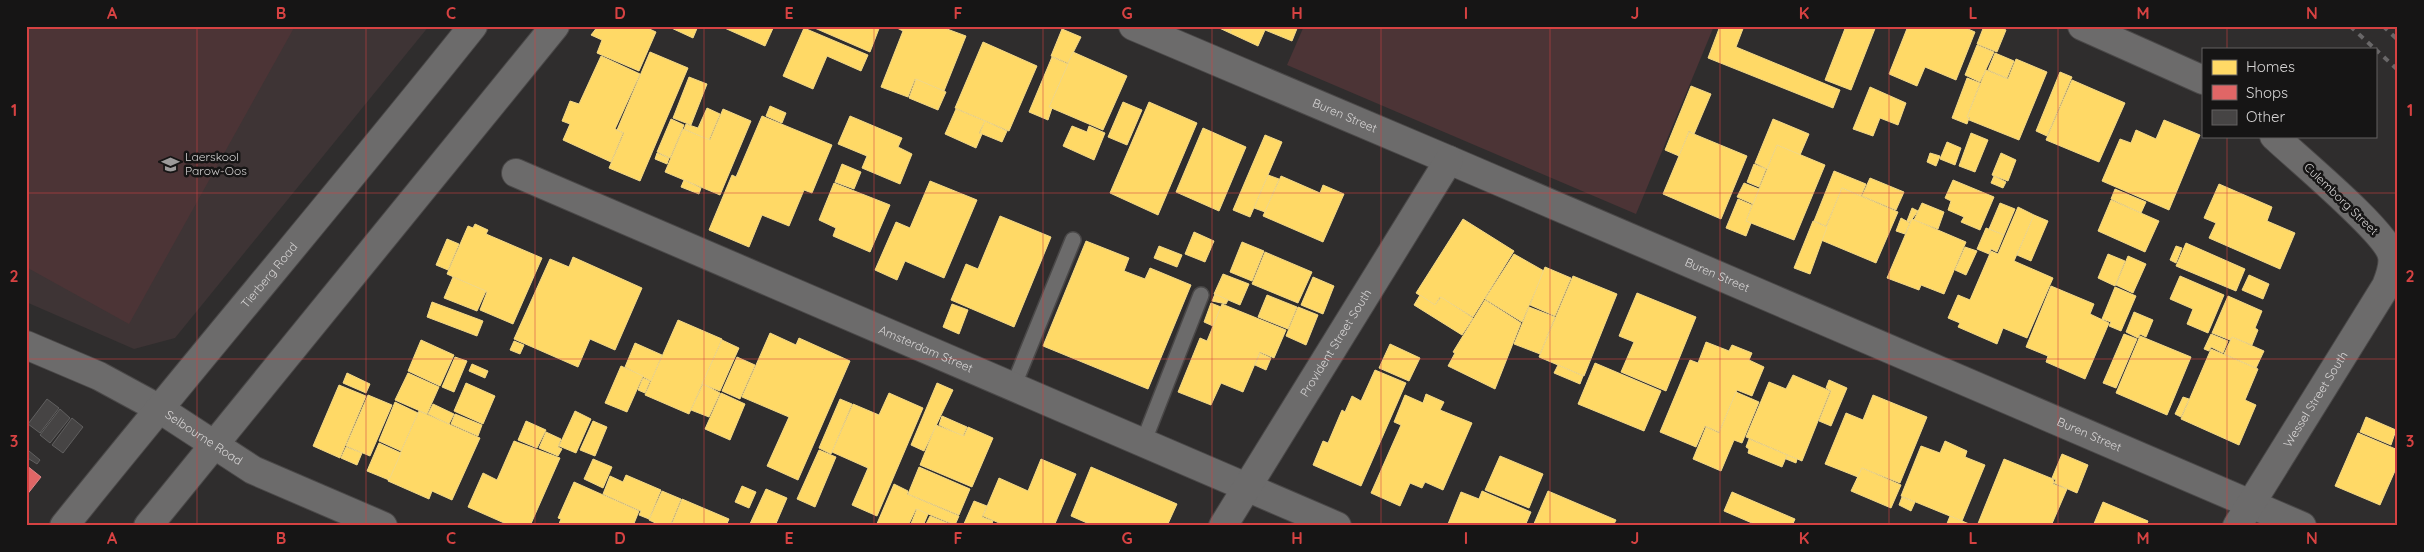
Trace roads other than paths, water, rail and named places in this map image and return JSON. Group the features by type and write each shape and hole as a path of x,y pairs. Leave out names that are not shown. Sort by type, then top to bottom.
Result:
{"street":[{"name":"Tierberg Road","path":"64,526 158,408 375,149 473,26"},
{"path":"148,526 555,26"},
{"name":"Buren Street","path":"1133,26 1449,160 2244,515 2302,526"},
{"path":"2082,26 2202,80"},
{"name":"Culemborg Street","path":"2276,138 2357,212 2386,243 2392,256 2392,271"},
{"name":"Provident Street South","path":"1222,526 1449,160"},
{"name":"Amsterdam Street","path":"516,174 1337,526"},
{"name":"Wessel Street South","path":"2244,515 2386,286 2392,271"},
{"name":"Selbourne Road","path":"26,345 99,376 158,408 253,470 383,526"}],"lane":[{"path":"1013,387 1072,240"},
{"path":"1143,443 1201,295"}],"railway":[{"path":"2350,26 2374,48"},
{"path":"2383,26 2398,40"},
{"path":"2376,50 2398,70"}],"place":[{"name":"Laerskool Parow-Oos","path":"171,164"}]}
